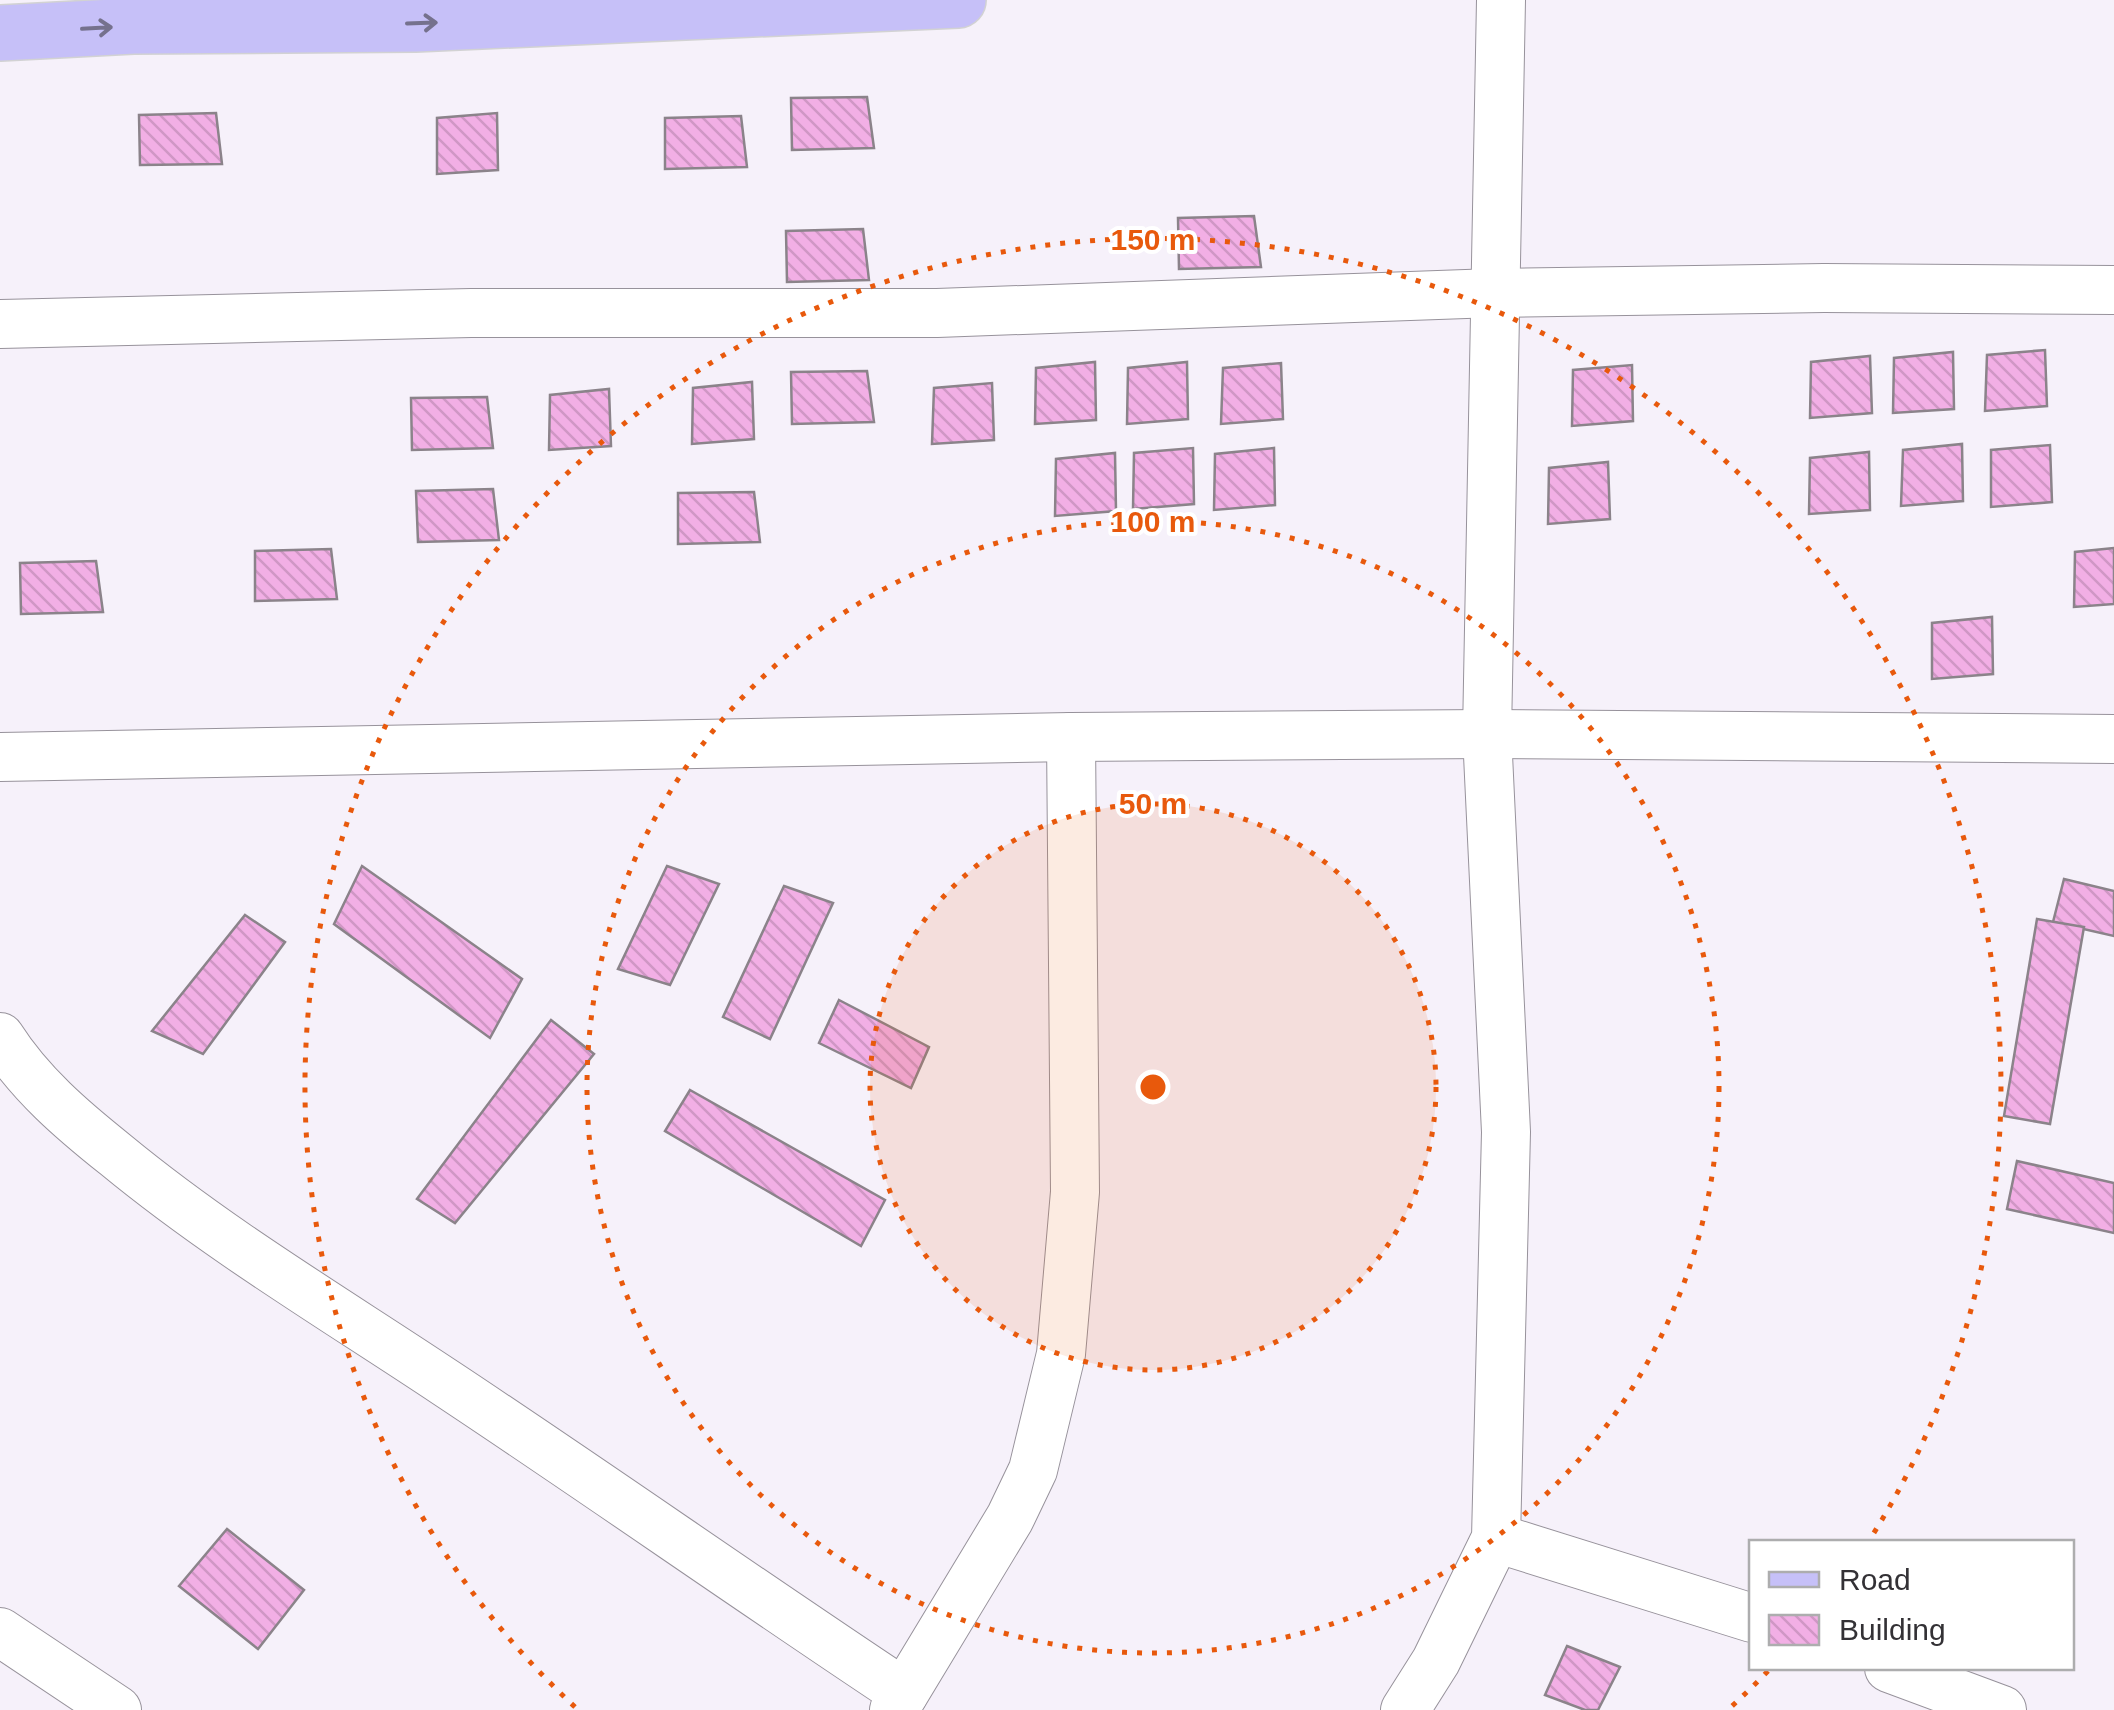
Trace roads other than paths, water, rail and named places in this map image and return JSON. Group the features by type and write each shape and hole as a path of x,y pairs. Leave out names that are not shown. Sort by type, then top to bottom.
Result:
{"main road":[{"path":"0,33 133,26 415,24 958,0"}],"street":[{"path":"1405,1710 1436,1662 1496,1538 1506,1132 1488,734 1500,0"},
{"path":"0,324 471,313 937,312 1494,292 2114,290"},
{"path":"0,757 1071,737 1488,734 2114,739"},
{"path":"0,1036 26,1076 178,1206 451,1386 712,1566 899,1702 1010,1518 1033,1470 1062,1354 1075,1192 1071,737"},
{"path":"1496,1538 1749,1617"},
{"path":"0,1632 116,1710"},
{"path":"1894,1670 2002,1710"}]}
